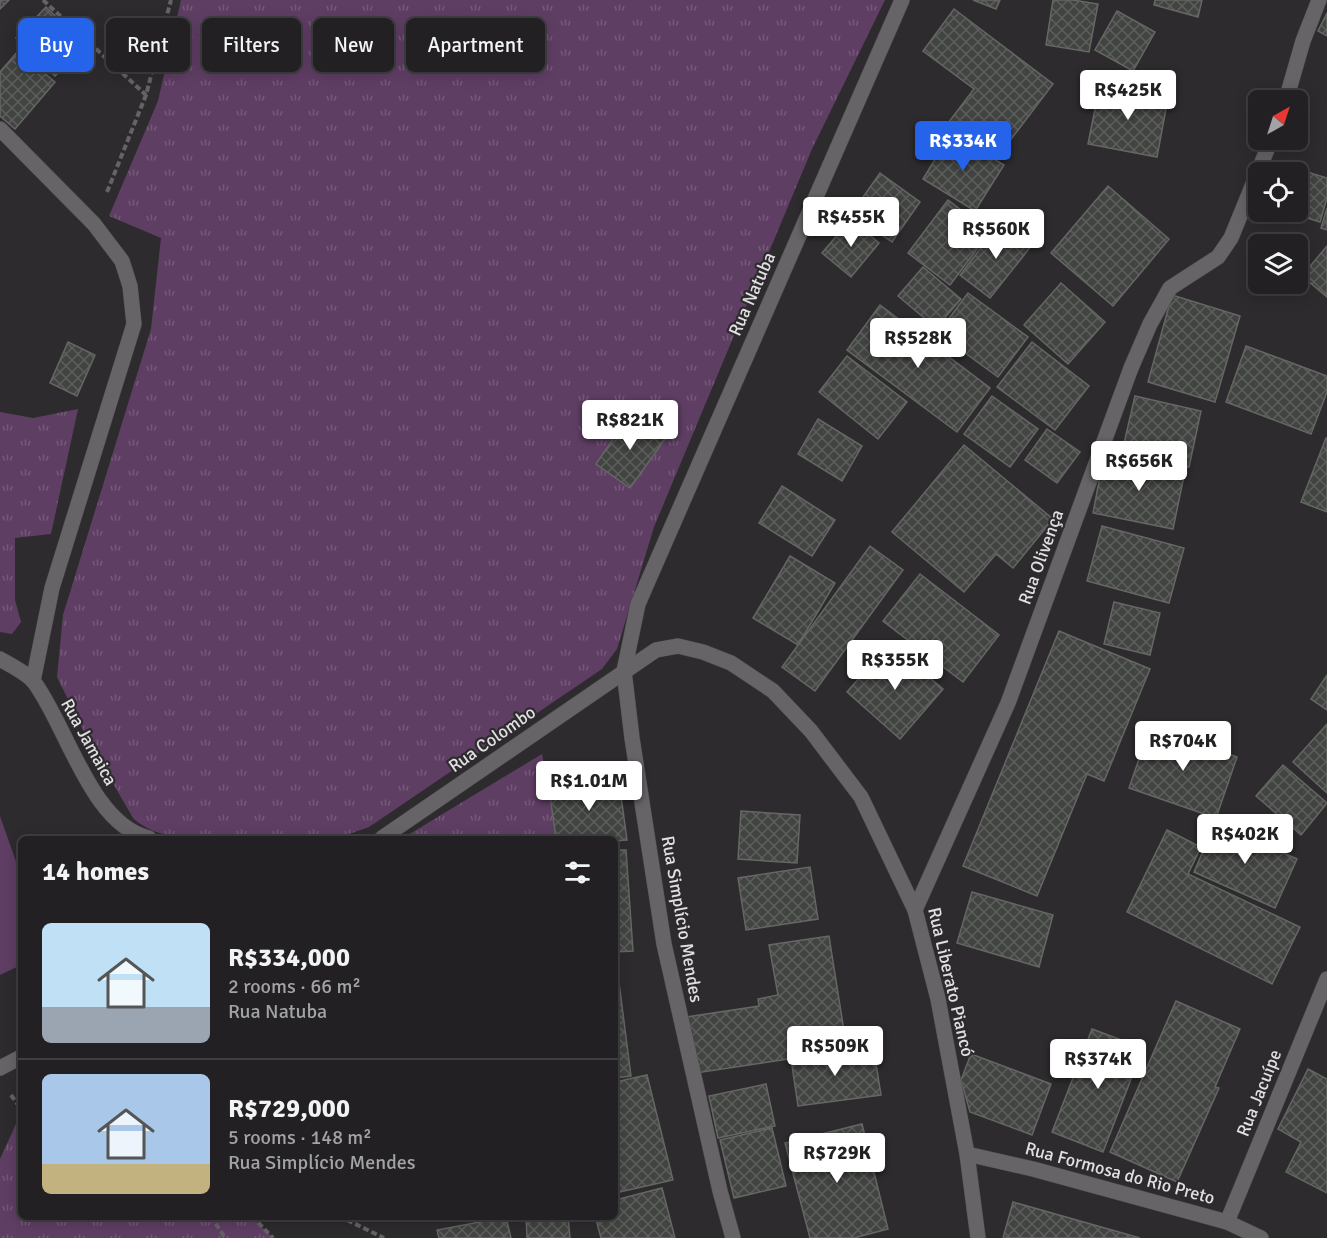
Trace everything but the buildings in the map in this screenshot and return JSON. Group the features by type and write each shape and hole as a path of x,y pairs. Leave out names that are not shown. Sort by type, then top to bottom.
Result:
{"street":[{"name":"Rua Natuba","path":"638,604 902,0"},
{"path":"1289,90 1318,0"},
{"path":"0,129 94,224 122,261 130,286 134,324 52,588 33,681"},
{"name":"Rua Olivença","path":"915,910 1008,703 1131,368 1150,324 1170,288 1218,258 1231,238 1266,150"},
{"name":"Rua Simplício Mendes","path":"638,604 624,671 632,738 664,944 720,1191 733,1238"},
{"name":"Rua Liberato Piancó","path":"624,671 656,650 678,646 703,652 731,663 773,692 811,732 861,797 915,910 938,999 967,1154 978,1238"},
{"name":"Rua Jamaica","path":"0,660 33,681 104,807 123,826 145,836"},
{"name":"Rua Colombo","path":"385,836 624,671"},
{"name":"Rua Jacuípe","path":"1227,1222 1327,979"},
{"path":"0,1068 18,1059"},
{"name":"Rua Formosa do Rio Preto","path":"967,1154 1033,1169 1227,1222 1261,1238"}],"path":[{"path":"43,0 146,95"},
{"path":"94,224 146,95 171,0"},
{"path":"214,1220 225,1238"},
{"path":"256,1220 273,1238"},
{"path":"347,1220 384,1238"}],"green space":[{"path":"181,0 885,0 812,149 654,527 617,649 602,669 369,827 344,836 172,836 153,831 133,818 87,738 57,677 63,615 151,329 161,238 109,216 158,101 165,72 190,72 190,18 177,18"},
{"path":"78,409 51,534 15,538 15,600 21,622 12,634 0,632 0,412 33,418"},
{"path":"542,754 559,836 406,836"},
{"path":"0,816 18,867 18,966 0,975"},
{"path":"18,1120 18,1220 255,1220 273,1238 0,1238 0,1159"}]}
